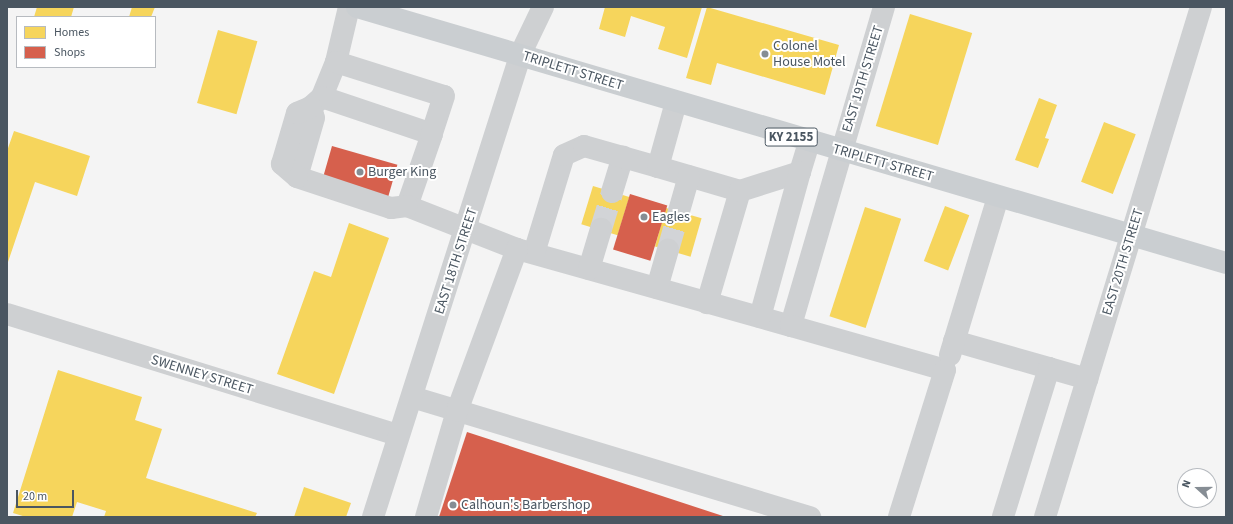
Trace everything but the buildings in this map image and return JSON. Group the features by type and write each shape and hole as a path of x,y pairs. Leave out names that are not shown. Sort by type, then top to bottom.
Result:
{"main road":[{"name":"TRIPLETT STREET","path":"357,7 809,142 1226,263"}],"street":[{"path":"349,7 336,62 316,102 314,118 297,177 391,208 408,206 467,227 526,251 945,370"},
{"name":"EAST 18TH STREET","path":"373,517 397,435 412,397 467,227 520,55 543,7"},
{"name":"EAST 19TH STREET","path":"791,326 884,7"},
{"name":"EAST 20TH STREET","path":"1045,517 1201,7"},
{"path":"336,62 444,96 408,206"},
{"path":"316,102 432,134"},
{"path":"658,167 676,102"},
{"path":"760,317 809,142"},
{"path":"426,517 457,411 526,251 564,155 584,146 740,191 800,172"},
{"path":"612,192 623,157"},
{"path":"679,211 689,176"},
{"path":"707,303 740,191"},
{"path":"899,517 998,197"},
{"path":"589,269 601,230"},
{"path":"657,288 668,250"},
{"name":"SWENNEY STREET","path":"7,314 397,435"},
{"path":"954,341 1087,379"},
{"path":"1003,517 1049,368"},
{"path":"412,397 810,517"}],"tunnel":[{"path":"601,229 612,192"},
{"path":"668,250 679,211"}],"place":[{"name":"Colonel House Motel","path":"765,54"},
{"name":"Burger King","path":"360,172"},
{"name":"Eagles","path":"644,217"},
{"name":"Calhoun's Barbershop","path":"453,505"}]}
